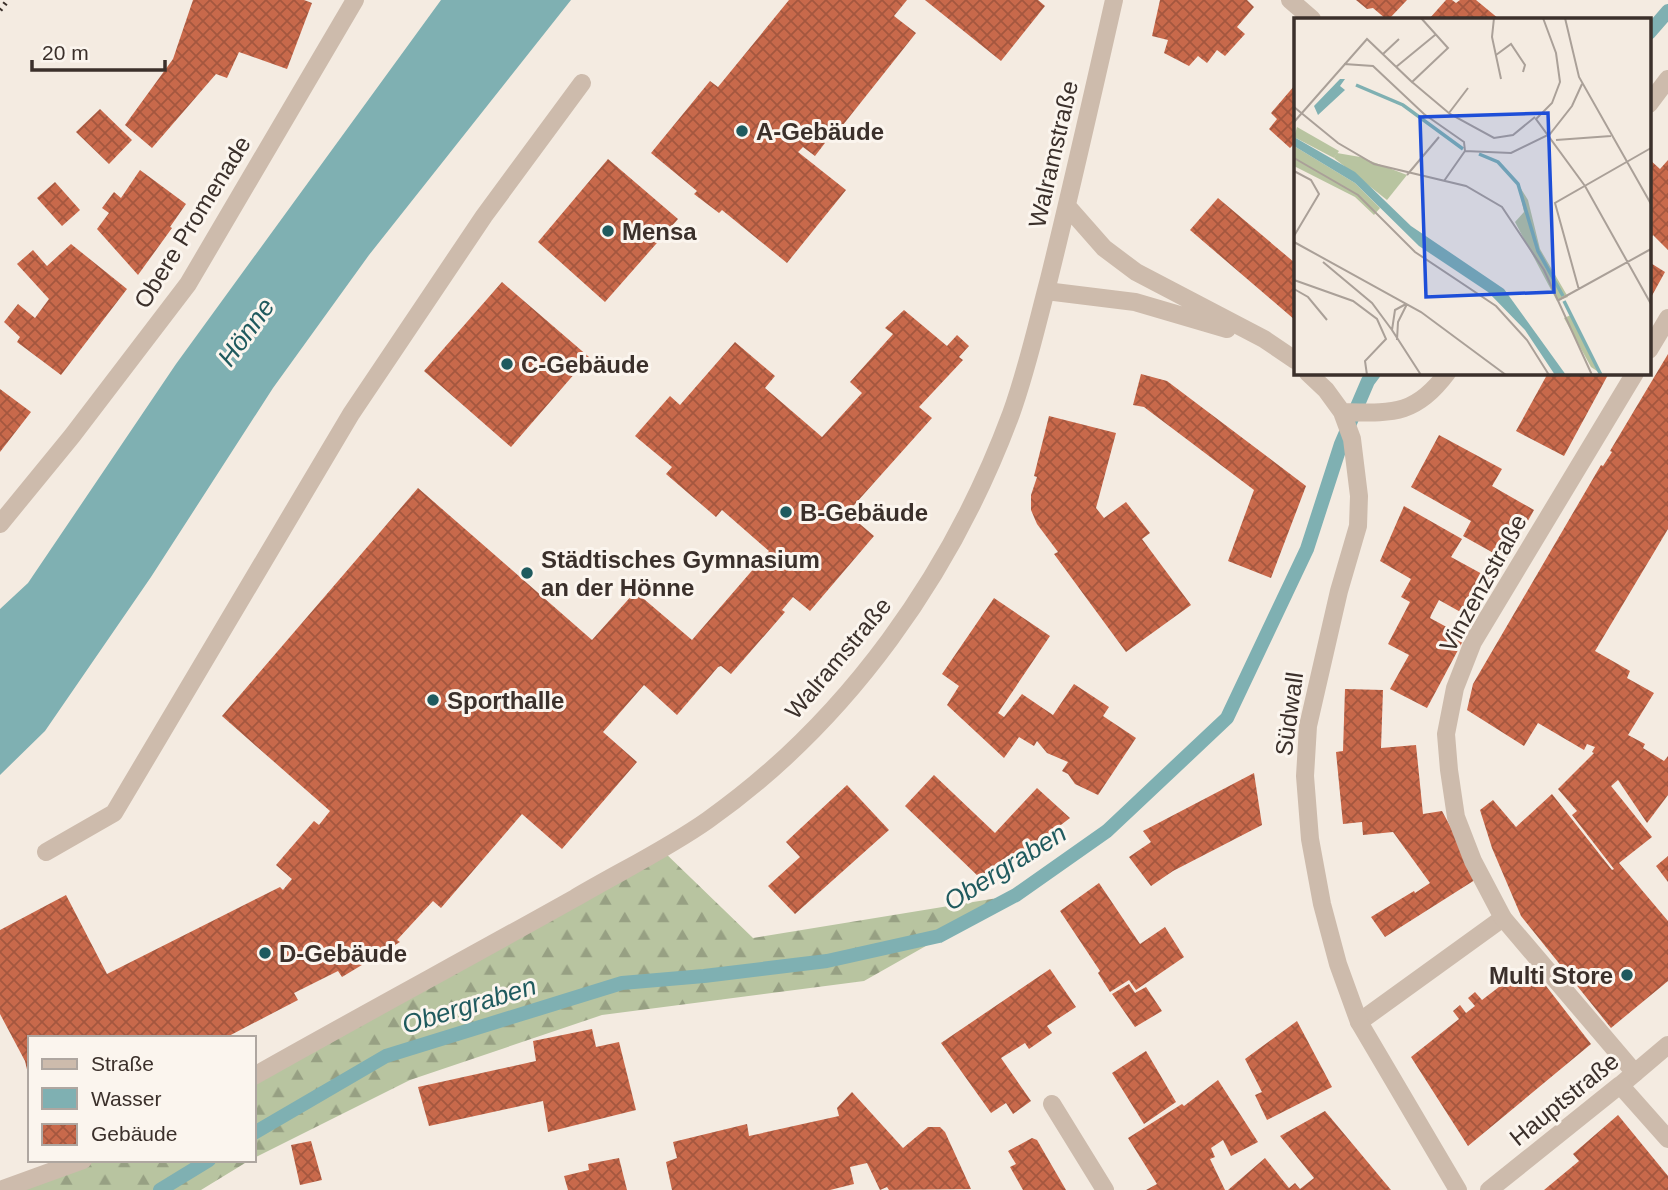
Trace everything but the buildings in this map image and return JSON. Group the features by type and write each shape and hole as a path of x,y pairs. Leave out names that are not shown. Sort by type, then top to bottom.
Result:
{"street":[{"name":"Obere Promenade","path":"0,524 72,436 188,284 355,0"},
{"name":"Walramstraße","path":"256,1075 661,849 708,820 773,769 851,688 901,627 942,562 983,480 1012,412 1067,206 1114,0"},
{"path":"1290,0 1311,18"},
{"path":"1650,103 1668,79"},
{"path":"46,852 114,813 351,414 484,216 582,83"},
{"path":"1067,206 1104,248 1136,272 1264,339 1294,359"},
{"path":"1046,290 1135,302 1264,339"},
{"path":"1650,348 1668,318"},
{"name":"Südwall","path":"1309,374 1326,390 1342,412 1352,439 1357,471 1358,526 1310,714 1305,776 1310,839 1322,904 1338,964 1359,1022 1458,1190"},
{"path":"1342,412 1378,413 1402,410 1423,400 1446,374"},
{"name":"Vinzenzstraße","path":"1634,374 1473,642 1455,688 1446,734 1456,817 1473,861 1503,918 1635,1073"},
{"path":"1359,1022 1503,918"},
{"name":"Hauptstraße","path":"1489,1190 1668,1045"},
{"path":"1620,1085 1668,1139"},
{"path":"1052,1104 1105,1190"},
{"path":"0,1190 77,1162"}],"green space":[{"path":"661,849 753,938 1016,895 864,981 602,1015 410,1080 256,1157 256,1076"},
{"path":"73,1162 247,1162 201,1190 0,1190"}],"water":[{"name":"Hönne","path":"441,0 571,0 369,255 273,388 151,577 45,731 0,775 0,609 28,583 176,364"}],"waterway":[{"name":"Obergraben","path":"1650,32 1668,11"},
{"name":"Obergraben","path":"256,1132 386,1056 622,983 827,961 939,936 1016,895 1107,831 1227,718 1307,549 1341,444 1373,374"},
{"name":"Obergraben","path":"160,1190 206,1162"}],"railway":[{"path":"0,10 8,0"}],"place":[{"name":"A-Gebäude","path":"742,131"},
{"name":"Mensa","path":"608,231"},
{"name":"C-Gebäude","path":"507,364"},
{"name":"B-Gebäude","path":"786,512"},
{"name":"Städtisches Gymnasium an der Hönne","path":"527,573"},
{"name":"Sporthalle","path":"433,700"},
{"name":"D-Gebäude","path":"265,953"},
{"name":"Multi Store","path":"1627,975"}]}
